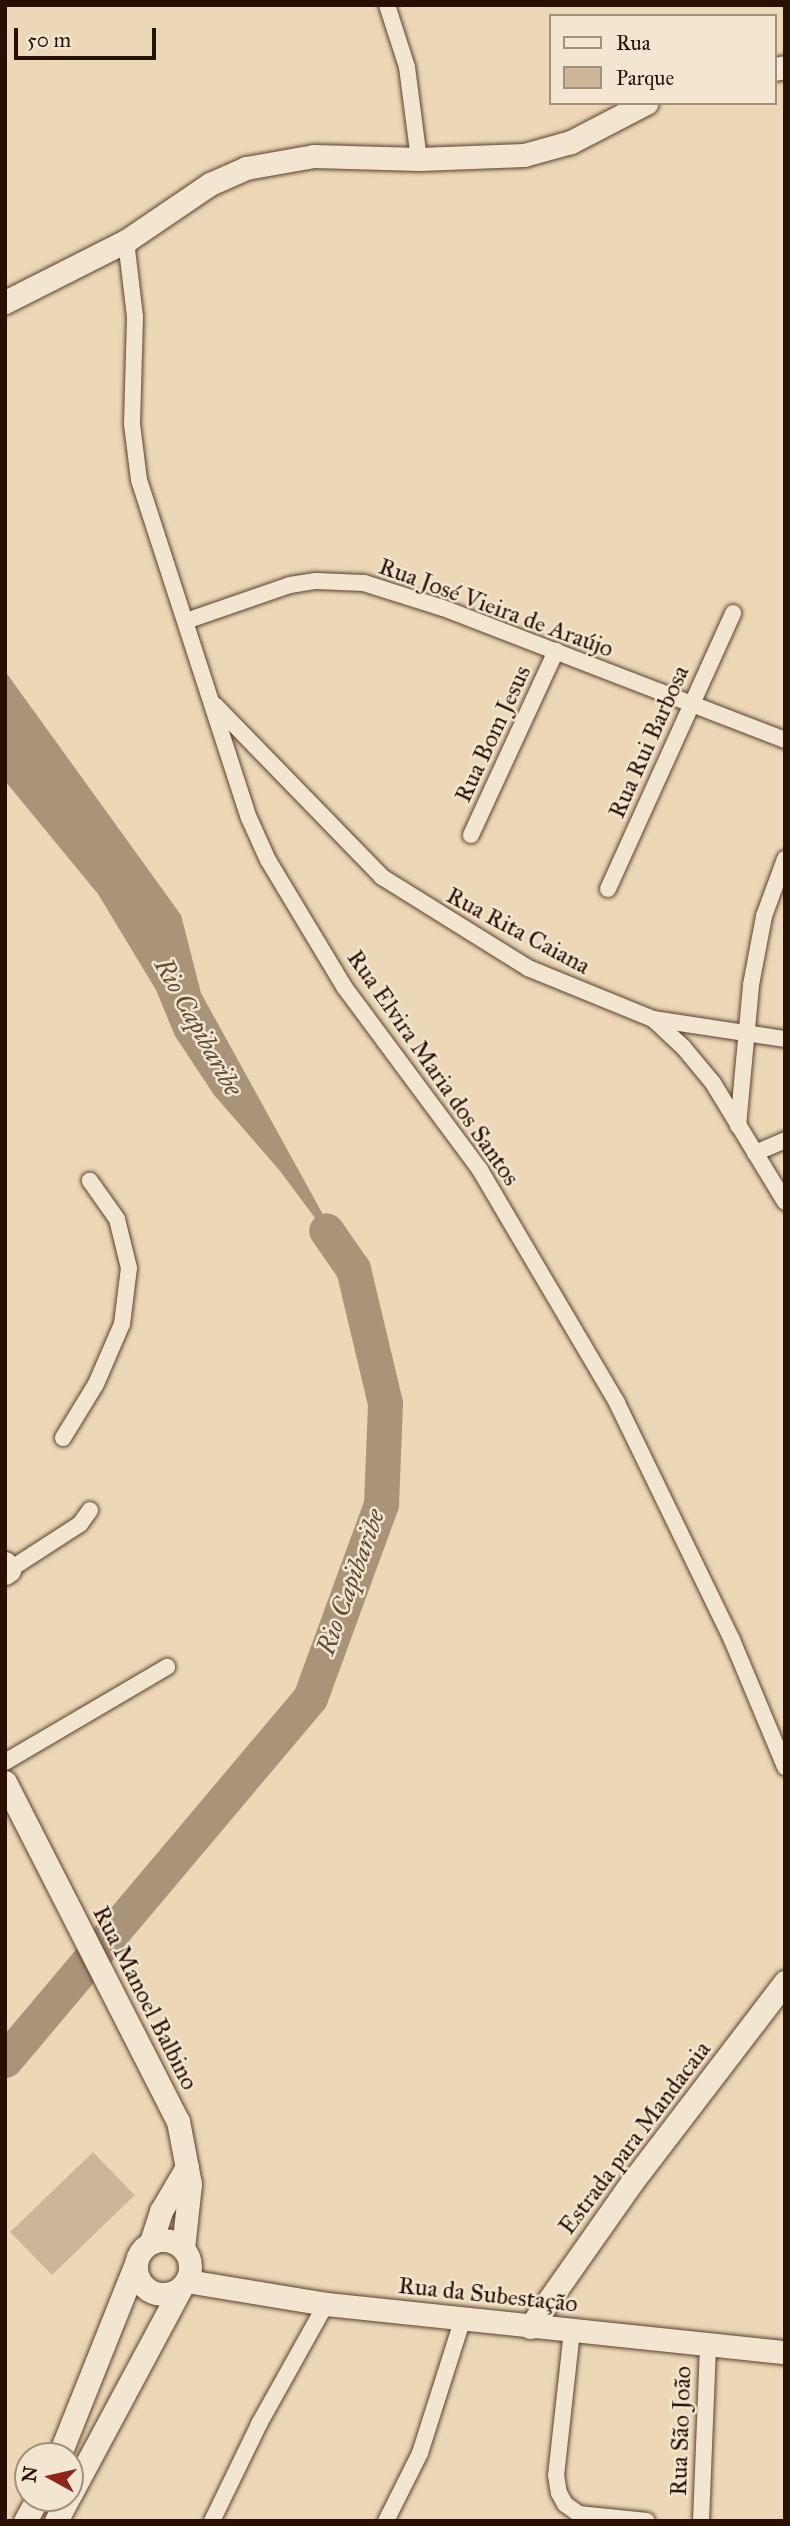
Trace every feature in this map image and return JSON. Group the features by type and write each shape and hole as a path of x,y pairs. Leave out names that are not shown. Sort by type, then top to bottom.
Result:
{"street":[{"path":"387,5 407,67 419,159"},
{"path":"5,302 126,241 210,184 246,168 314,156 493,158 548,150 642,105"},
{"name":"Rua Elvira Maria dos Santos","path":"126,241 135,317 134,450 146,503 214,703 249,818 268,860 373,1031 480,1170 617,1403 732,1640 785,1767"},
{"name":"Rua José Vieira de Araújo","path":"186,621 290,585 341,580 410,597 556,652 690,707 785,740"},
{"name":"Rua Rui Barbosa","path":"608,889 733,613"},
{"name":"Rua Bom Jesus","path":"471,835 556,652"},
{"name":"Rua Rita Caiana","path":"214,703 382,877 528,968 653,1019 700,1066 785,1202"},
{"path":"738,1126 745,1032 764,916 785,859"},
{"path":"653,1019 785,1038"},
{"path":"755,1153 785,1140"},
{"path":"63,1438 96,1384 122,1324 129,1268 117,1219 90,1181"},
{"path":"7,1569 79,1524 90,1510"},
{"path":"5,1762 167,1667"},
{"name":"Rua Manoel Balbino","path":"5,1782 178,2121 191,2204 183,2248"},
{"name":"Estrada para Mandacaia","path":"530,2327 640,2172 785,1982"},
{"path":"65,2442 136,2263 151,2242 171,2190 187,2167"},
{"path":"84,2468 184,2284 191,2264 183,2248 168,2240 151,2242"},
{"path":"136,2263 146,2289 164,2295 184,2284"},
{"name":"Rua da Subestação","path":"184,2284 326,2304 785,2353"},
{"path":"212,2521 259,2424 326,2304"},
{"path":"386,2521 420,2453 463,2318"},
{"path":"572,2331 556,2475 559,2493 565,2504 579,2514 646,2521"},
{"name":"Rua São João","path":"701,2521 708,2344"}],"green space":[{"path":"93,2152 135,2195 52,2275 10,2232"}],"water":[{"path":"5,671 181,915 201,993 353,1269 280,1171 214,1095 175,1036 156,990 98,894 5,781"}],"waterway":[{"name":"Rio Capibaribe","path":"5,2060 310,1698 381,1504 385,1403 353,1269 326,1230"}]}
